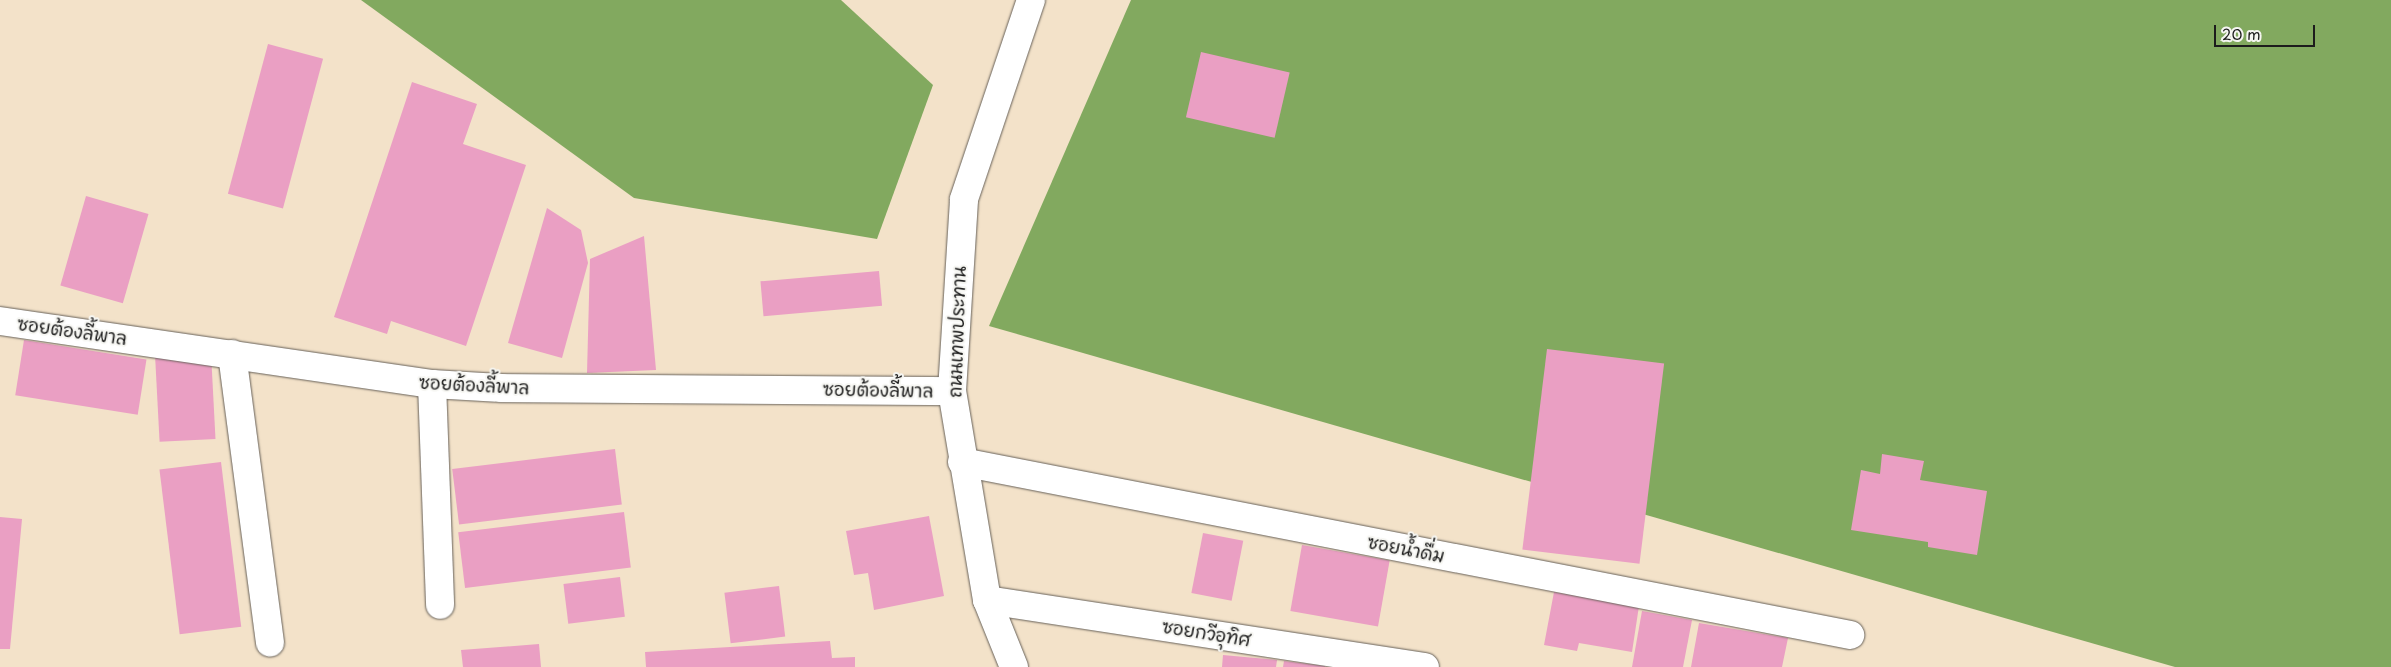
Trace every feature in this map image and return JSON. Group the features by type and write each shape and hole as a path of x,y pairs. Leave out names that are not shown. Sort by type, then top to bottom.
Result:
{"street":[{"name":"ถนนเทพประทาน","path":"1014,667 987,600 962,462 952,391 964,199 1031,0"},
{"name":"ซอยต้องลี้พาล","path":"0,320 432,384 502,388 952,391"},
{"path":"232,354 270,643"},
{"path":"432,384 440,604"},
{"name":"ซอยน้ำดื่ม","path":"962,462 1850,635"},
{"name":"ซอยกวีอุทิศ","path":"987,600 1425,667"}],"green space":[{"path":"361,0 841,0 933,85 877,239 634,198"},
{"path":"1131,0 2391,0 2391,667 2175,667 989,326"}],"building":[{"path":"268,44 323,59 283,208 228,194"},
{"path":"1201,52 1290,72 1275,138 1186,117"},
{"path":"412,82 477,104 463,144 526,165 466,346 391,321 387,334 334,317"},
{"path":"86,196 148,214 123,303 60,285"},
{"path":"547,208 581,230 588,263 562,358 508,343"},
{"path":"644,236 656,370 587,373 590,259"},
{"path":"879,271 882,306 764,316 760,281"},
{"path":"24,340 146,359 138,415 15,395"},
{"path":"1547,349 1664,363 1640,564 1522,549"},
{"path":"211,353 216,439 160,442 155,356"},
{"path":"615,449 622,505 459,525 452,469"},
{"path":"1882,454 1924,461 1920,480 1987,491 1977,555 1928,547 1928,542 1851,530 1861,470 1880,474"},
{"path":"221,462 241,627 180,634 159,470"},
{"path":"624,512 631,568 465,588 458,532"},
{"path":"929,516 944,596 874,610 868,573 854,575 846,531"},
{"path":"0,517 22,519 10,649 0,649"},
{"path":"1203,533 1243,541 1232,601 1191,593"},
{"path":"1302,545 1390,560 1378,626 1290,611"},
{"path":"620,577 625,617 568,624 563,584"},
{"path":"779,586 785,637 731,643 724,593"},
{"path":"1554,592 1639,606 1632,652 1579,643 1577,651 1544,645"},
{"path":"1642,611 1692,620 1683,667 1632,667"},
{"path":"1699,623 1788,638 1782,667 1691,667"},
{"path":"830,641 832,658 855,657 855,667 646,667 645,652"},
{"path":"539,644 541,667 463,667 461,650"},
{"path":"1223,655 1277,660 1276,667 1222,667"},
{"path":"1284,661 1325,666 1325,667 1283,667"}]}
